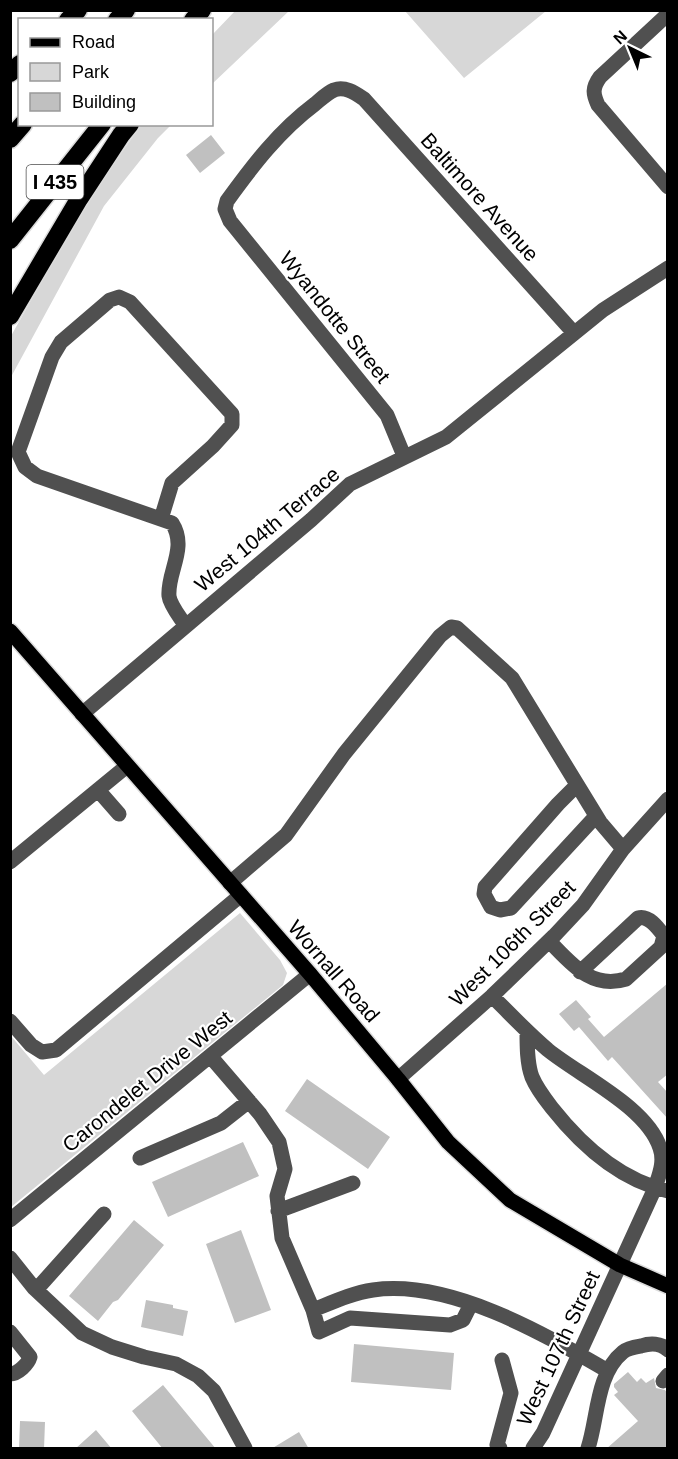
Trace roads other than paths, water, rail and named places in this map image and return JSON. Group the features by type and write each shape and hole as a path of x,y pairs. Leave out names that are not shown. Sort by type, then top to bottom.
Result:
{"highway":[{"name":"I 435","path":"10,139 21,126"},
{"name":"I 435","path":"10,240 100,126"},
{"path":"10,316 79,199 129,126"}],"main road":[{"name":"Wornall Road","path":"11,633 310,974 398,1079 447,1142 510,1200 620,1265 668,1286"}],"street":[{"path":"668,14 594,84 598,105 668,187"},
{"name":"Baltimore Avenue","path":"225,209 226,201 260,156 299,116 334,90 354,91 574,333"},
{"name":"Wyandotte Street","path":"225,209 230,221 387,415 404,456"},
{"name":"West 104th Terrace","path":"82,714 311,520 350,484 446,436 603,310 668,268"},
{"path":"161,519 172,483 213,446 232,425 232,414 130,302 119,297 110,300 61,342 52,357 18,452 25,467 37,476 172,523 177,531 177,560 169,598 185,625"},
{"path":"230,883 286,835 344,754 441,636 451,627 457,628 512,678 596,816 623,849"},
{"path":"10,862 127,766"},
{"path":"577,785 550,812 485,887 486,901 491,907 500,910 510,908 596,816"},
{"path":"98,790 119,814"},
{"name":"West 106th Street","path":"398,1079 492,996 549,941 583,905 623,849 668,799"},
{"path":"10,1021 31,1045 42,1052 56,1050 241,895"},
{"path":"549,941 580,972 598,981 619,981 626,979 664,949 664,936 648,918 643,916 638,918 580,972"},
{"name":"Carondelet Drive West","path":"10,1220 310,974"},
{"name":"West 107th Street","path":"492,996 552,1053 626,1103 651,1131 660,1148 662,1165 662,1189 620,1265 533,1449"},
{"path":"527,1031 532,1076 540,1092 572,1132 600,1158 621,1172 641,1183 662,1189"},
{"path":"530,1064 552,1053"},
{"path":"211,1057 249,1101 279,1142 285,1169 277,1196 282,1238 313,1310 319,1332 350,1318 450,1325 463,1320 471,1304"},
{"path":"140,1158 221,1123 249,1101"},
{"path":"278,1211 353,1183"},
{"path":"36,1290 105,1215"},
{"path":"10,1258 36,1290 82,1334 112,1347 176,1364 198,1376 214,1391 245,1449"},
{"path":"313,1310 354,1294 375,1290 424,1290 508,1318 608,1371"},
{"path":"10,1332 30,1357 28,1362 15,1374 10,1374"},
{"path":"588,1449 605,1378 612,1363 625,1350 649,1344 664,1346 668,1350"},
{"path":"500,1449 497,1445 511,1393 502,1360"}]}
